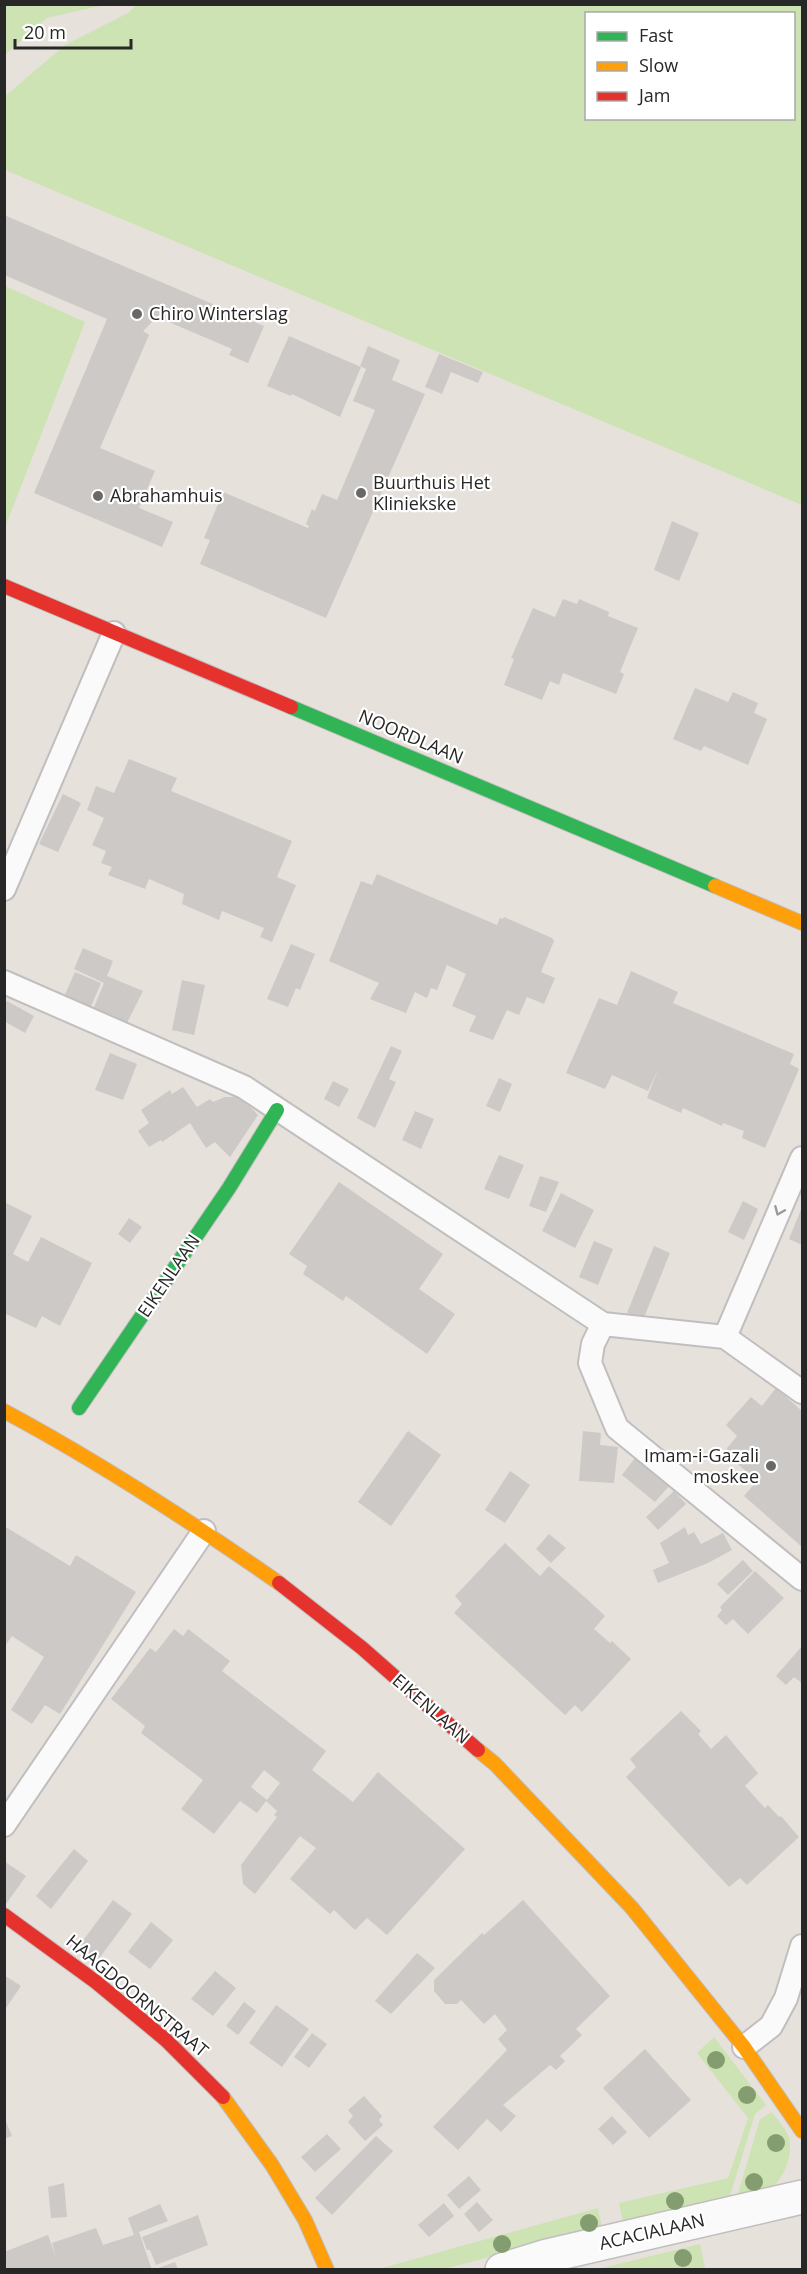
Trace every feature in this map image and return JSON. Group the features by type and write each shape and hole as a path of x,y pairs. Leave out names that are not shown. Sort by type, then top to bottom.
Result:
{"street":[{"name":"NOORDLAAN","path":"4,586 802,923"},
{"name":"EIKENLAAN","path":"80,1408 229,1188 277,1110"},
{"name":"EIKENLAAN","path":"4,1411 58,1440 204,1531 290,1591 362,1648 495,1764 632,1908 744,2047 802,2131"},
{"name":"HAAGDOORNSTRAAT","path":"4,1915 96,1982 166,2040 219,2091 272,2164 305,2220 327,2270"},
{"name":"ACACIALAAN","path":"502,2270 547,2256 802,2197"}],"lane":[{"path":"4,889 114,633"},
{"path":"4,982 244,1087 603,1324 725,1337 802,1392"},
{"path":"725,1337 802,1158"},
{"path":"603,1324 592,1344 590,1363 617,1428 802,1579"},
{"name":"EIKENLAAN","path":"58,1440 80,1408"},
{"path":"4,1825 204,1531"},
{"path":"744,2047 771,2026 786,1998 802,1946"}],"green space":[{"path":"4,5 104,5 47,18 5,55"},
{"path":"136,5 802,5 802,505 5,170 5,96 65,45 128,13"},
{"path":"5,286 85,322 6,525 4,524"},
{"path":"714,2037 766,2105 755,2114 729,2199 623,2223 619,2203 728,2178 748,2118 697,2053"},
{"path":"772,2112 785,2129 790,2142 786,2167 777,2182 765,2192 737,2197 760,2119"},
{"path":"598,2208 602,2228 444,2269 375,2270"},
{"path":"700,2244 705,2268 695,2270 598,2269"}],"building":[{"path":"4,215 264,326 248,363 229,355 232,349 157,317 143,331 149,335 100,448 155,471 139,508 173,522 162,547 34,493 107,319 4,275"},
{"path":"289,336 361,367 340,417 292,394 291,396 267,386"},
{"name":"Buurthuis Het Kliniekske","path":"368,346 400,360 392,380 425,394 326,618 200,564 210,540 204,538 223,492 308,528 306,524 312,509 315,511 322,494 337,500 375,410 353,401 366,369 360,366"},
{"path":"439,354 483,372 478,383 451,372 442,394 425,387"},
{"path":"672,521 699,533 679,581 654,570"},
{"path":"563,599 577,604 579,599 609,612 608,616 638,628 620,672 624,674 616,694 563,673 559,685 550,681 542,700 504,685 514,659 511,658 533,608 555,617"},
{"path":"695,688 728,702 733,692 758,703 754,713 767,719 748,765 704,746 701,751 673,739"},
{"path":"129,759 177,778 171,791 292,841 277,877 296,885 272,942 260,937 264,928 222,911 219,920 182,904 184,894 149,879 145,889 108,875 112,867 101,863 106,851 92,845 104,818 87,810 96,786 114,793"},
{"path":"63,794 81,803 58,852 39,844"},
{"path":"377,874 497,925 500,918 504,917 552,938 554,941 541,972 555,978 544,1004 527,997 519,1015 507,1010 493,1040 469,1031 476,1016 452,1006 466,974 447,965 437,990 431,988 427,998 415,992 406,1013 370,999 379,983 329,961 361,881 372,885"},
{"path":"291,944 315,954 300,990 296,988 288,1007 267,999"},
{"path":"83,948 113,961 107,976 143,991 125,1027 92,1012 104,983 74,969"},
{"path":"631,971 678,992 673,1003 794,1054 790,1064 799,1069 765,1148 742,1138 744,1131 723,1123 722,1126 683,1108 681,1113 647,1098 658,1069 648,1091 612,1075 605,1089 566,1073 599,998 617,1005"},
{"path":"75,972 101,983 89,1011 63,999"},
{"path":"182,980 205,985 194,1035 172,1030"},
{"path":"7,1001 34,1016 25,1033 4,1021 4,1005"},
{"path":"391,1046 402,1051 389,1079 396,1082 375,1128 357,1118"},
{"path":"110,1053 137,1064 123,1100 95,1090"},
{"path":"499,1078 512,1084 500,1112 486,1106"},
{"path":"333,1081 349,1089 339,1107 324,1099"},
{"path":"183,1087 197,1107 210,1099 213,1102 225,1097 235,1097 244,1100 258,1115 230,1157 215,1142 206,1148 190,1123 162,1142 161,1140 149,1147 138,1131 149,1123 141,1110 170,1090 172,1094"},
{"path":"415,1111 434,1119 421,1149 402,1140"},
{"path":"499,1155 524,1165 509,1199 484,1189"},
{"path":"540,1176 559,1182 546,1212 529,1206"},
{"path":"339,1182 443,1254 419,1289 455,1314 427,1354 346,1296 343,1301 303,1274 307,1266 289,1254"},
{"path":"561,1193 594,1210 575,1248 542,1231"},
{"path":"743,1201 758,1209 744,1240 728,1232"},
{"path":"4,1202 32,1216 13,1254 28,1262 41,1237 92,1263 60,1326 42,1316 36,1328 4,1313"},
{"path":"802,1207 802,1245 789,1239"},
{"path":"129,1218 142,1227 130,1243 118,1234"},
{"path":"594,1241 613,1249 598,1285 579,1277"},
{"path":"654,1246 670,1253 643,1320 627,1313"},
{"name":"Imam-i-Gazali moskee","path":"776,1388 802,1411 802,1547 744,1496 757,1481 724,1452 737,1436 726,1425 751,1397 762,1406"},
{"path":"408,1431 441,1455 391,1526 358,1502"},
{"path":"583,1431 601,1433 600,1445 618,1447 614,1483 579,1481"},
{"path":"635,1458 670,1485 655,1502 622,1475"},
{"path":"510,1471 530,1485 505,1523 485,1510"},
{"path":"674,1491 686,1504 658,1530 646,1517"},
{"path":"4,1526 70,1566 76,1555 136,1592 60,1714 45,1705 32,1724 11,1710 44,1657 12,1636 4,1647"},
{"path":"685,1527 688,1535 694,1532 701,1544 723,1533 732,1550 708,1563 658,1583 653,1570 669,1563 660,1543"},
{"path":"549,1534 566,1548 551,1563 536,1549"},
{"path":"505,1543 540,1576 549,1566 588,1600 605,1616 594,1629 610,1643 612,1641 631,1659 582,1712 575,1705 565,1715 454,1613 462,1604 455,1596"},
{"path":"743,1560 753,1571 728,1595 717,1584"},
{"path":"755,1571 784,1598 748,1634 733,1619 726,1625 717,1616 722,1610 720,1607"},
{"path":"174,1629 183,1636 188,1629 230,1661 222,1671 326,1751 312,1770 353,1802 378,1772 465,1849 387,1935 367,1918 355,1930 334,1910 330,1914 290,1879 316,1848 300,1836 255,1894 243,1884 241,1865 277,1817 274,1815 277,1811 266,1801 257,1813 240,1801 214,1834 181,1809 203,1780 141,1733 145,1726 111,1699 150,1648 156,1652","holes":["264,1770 280,1783 267,1800 251,1787"]},
{"path":"802,1646 802,1683 794,1677 786,1685 776,1676"},
{"path":"681,1711 701,1731 698,1734 711,1749 726,1735 758,1773 745,1786 765,1808 768,1805 779,1817 781,1816 799,1837 747,1885 740,1878 729,1887 626,1777 636,1767 630,1759"},
{"path":"74,1849 88,1861 51,1909 36,1896"},
{"path":"4,1861 26,1876 4,1907"},
{"path":"113,1900 132,1914 98,1960 79,1946"},
{"path":"523,1900 610,1996 576,2029 582,2035 560,2056 565,2061 556,2070 550,2065 503,2105 516,2116 501,2132 487,2119 458,2150 433,2127 507,2050 498,2039 507,2030 495,2014 484,2024 461,2000 457,2004 445,2004 434,1991 434,1980 482,1933 484,1935"},
{"path":"151,1922 173,1940 150,1969 128,1952"},
{"path":"417,1953 435,1968 391,2014 375,2001"},
{"path":"215,1971 236,1988 213,2016 191,1999"},
{"path":"4,1975 21,1986 4,2011"},
{"path":"244,2002 256,2011 238,2035 226,2026"},
{"path":"276,2005 309,2029 282,2067 249,2043"},
{"path":"312,2033 327,2044 309,2068 294,2057"},
{"path":"645,2049 691,2100 649,2138 603,2088"},
{"path":"364,2096 382,2116 379,2120 383,2125 365,2141 348,2122 353,2116 348,2110"},
{"path":"612,2116 627,2132 613,2145 598,2129"},
{"path":"4,2117 12,2136 4,2139"},
{"path":"327,2134 341,2149 315,2172 301,2157"},
{"path":"376,2136 393,2151 332,2215 315,2198"},
{"path":"469,2176 481,2190 459,2209 447,2195"},
{"path":"64,2183 67,2217 51,2218 48,2187"},
{"path":"477,2202 493,2220 479,2232 464,2214"},
{"path":"444,2203 454,2216 429,2237 418,2225"},
{"path":"160,2204 168,2221 139,2232 152,2270 4,2270 4,2252 48,2235 56,2258 52,2243 96,2228 103,2245 134,2235 128,2218"},
{"path":"198,2215 208,2245 156,2265 142,2237"},
{"path":"175,2262 178,2270 156,2270 156,2269"}],"traffic: fast":[{"path":"291,707 715,886"},
{"path":"79,1408 229,1188 277,1110"}],"traffic: slow":[{"path":"715,886 802,923"},
{"path":"4,1411 144,1493 279,1583"},
{"path":"478,1750 495,1764 632,1908 744,2047 802,2131"},
{"path":"223,2097 272,2165 305,2220 327,2270"}],"traffic: jam":[{"path":"4,586 291,707"},
{"path":"279,1583 362,1648 478,1750"},
{"path":"4,1915 96,1982 166,2040 223,2097"}],"place":[{"name":"Chiro Winterslag","path":"137,314"},
{"name":"Buurthuis Het Kliniekske","path":"361,493"},
{"name":"Abrahamhuis","path":"98,496"},
{"name":"Imam-i-Gazali moskee","path":"771,1466"}]}
